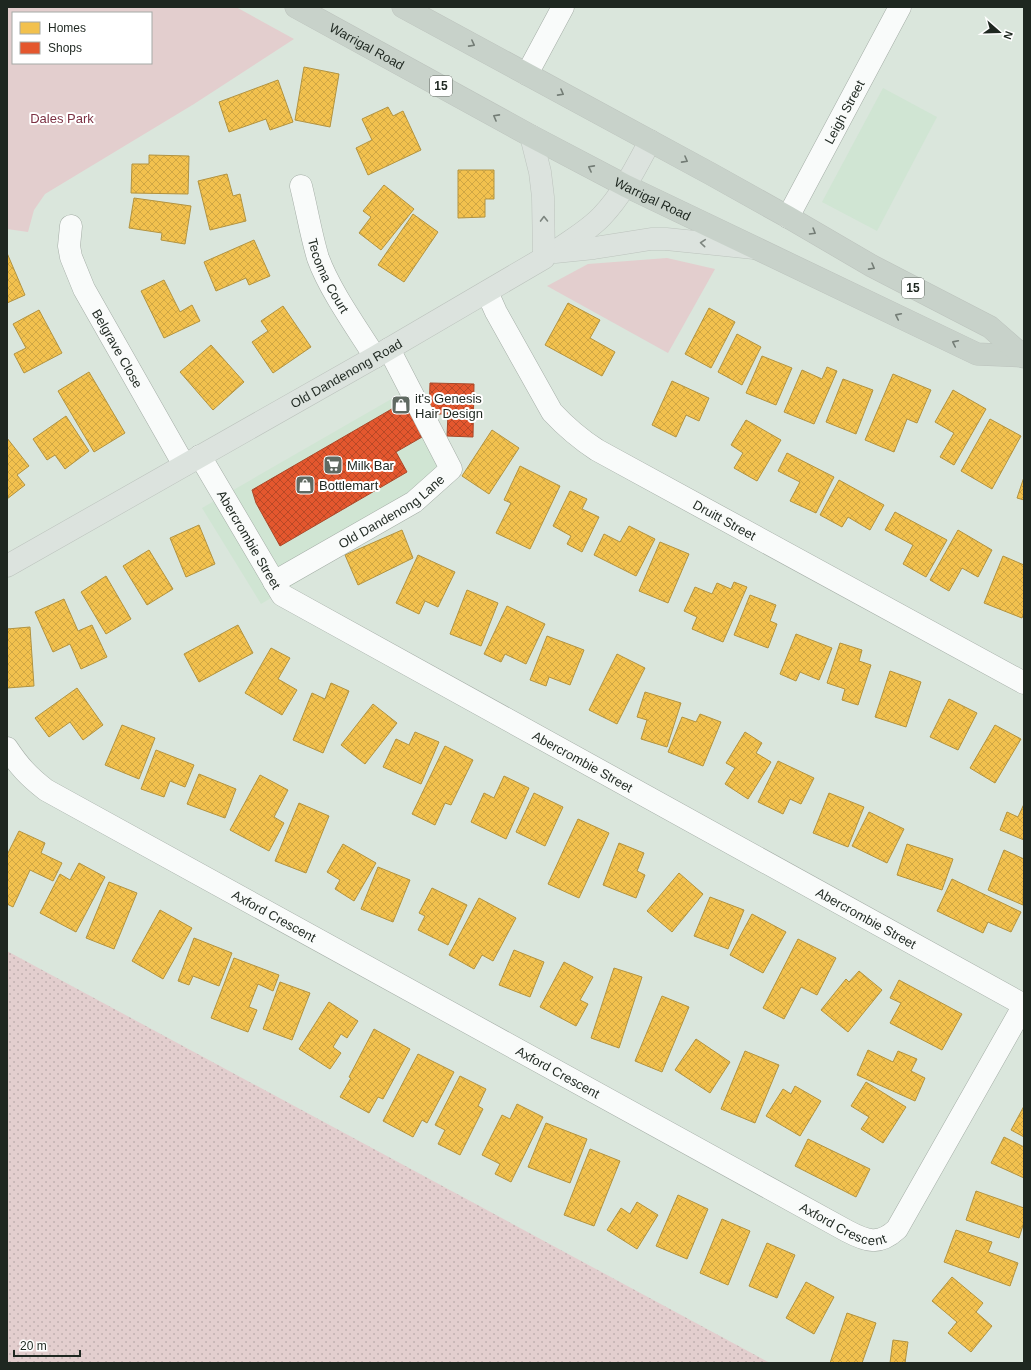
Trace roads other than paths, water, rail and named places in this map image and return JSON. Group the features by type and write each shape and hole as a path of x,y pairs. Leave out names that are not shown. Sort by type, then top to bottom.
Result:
{"highway":[{"name":"Warrigal Road","path":"296,7 531,136 626,186 977,354 1023,356"},
{"name":"Warrigal Road","path":"403,7 788,217 872,266 990,327 1023,356"}],"main road":[{"path":"531,136 540,172 550,255 651,239 666,239 756,248"},
{"name":"Old Dandenong Road","path":"7,566 382,353 550,255 591,226 602,216 626,186 650,141"}],"street":[{"path":"527,74 563,7"},
{"name":"Leigh Street","path":"788,217 900,7"},
{"name":"Tecoma Court","path":"301,186 315,247 323,270 345,309 382,353"},
{"name":"Belgrave Close","path":"71,226 69,242 71,257 75,271 84,289 192,461"},
{"name":"Druitt Street","path":"487,292 496,312 552,412 581,440 1024,683"},
{"name":"Old Dandenong Lane","path":"274,582 414,502 451,470 382,353"},
{"name":"Abercrombie Street","path":"192,461 282,595 1024,1005"},
{"name":"Axford Crescent","path":"7,748 30,778 46,790 846,1231 869,1240 884,1238 897,1229 1024,1005"}],"place":[{"name":"it's Genesis Hair Design","path":"401,405"},
{"name":"Milk Bar","path":"333,465"},
{"name":"Bottlemart","path":"305,485"}],"park label":[{"name":"Dales Park","path":"62,118"}]}
